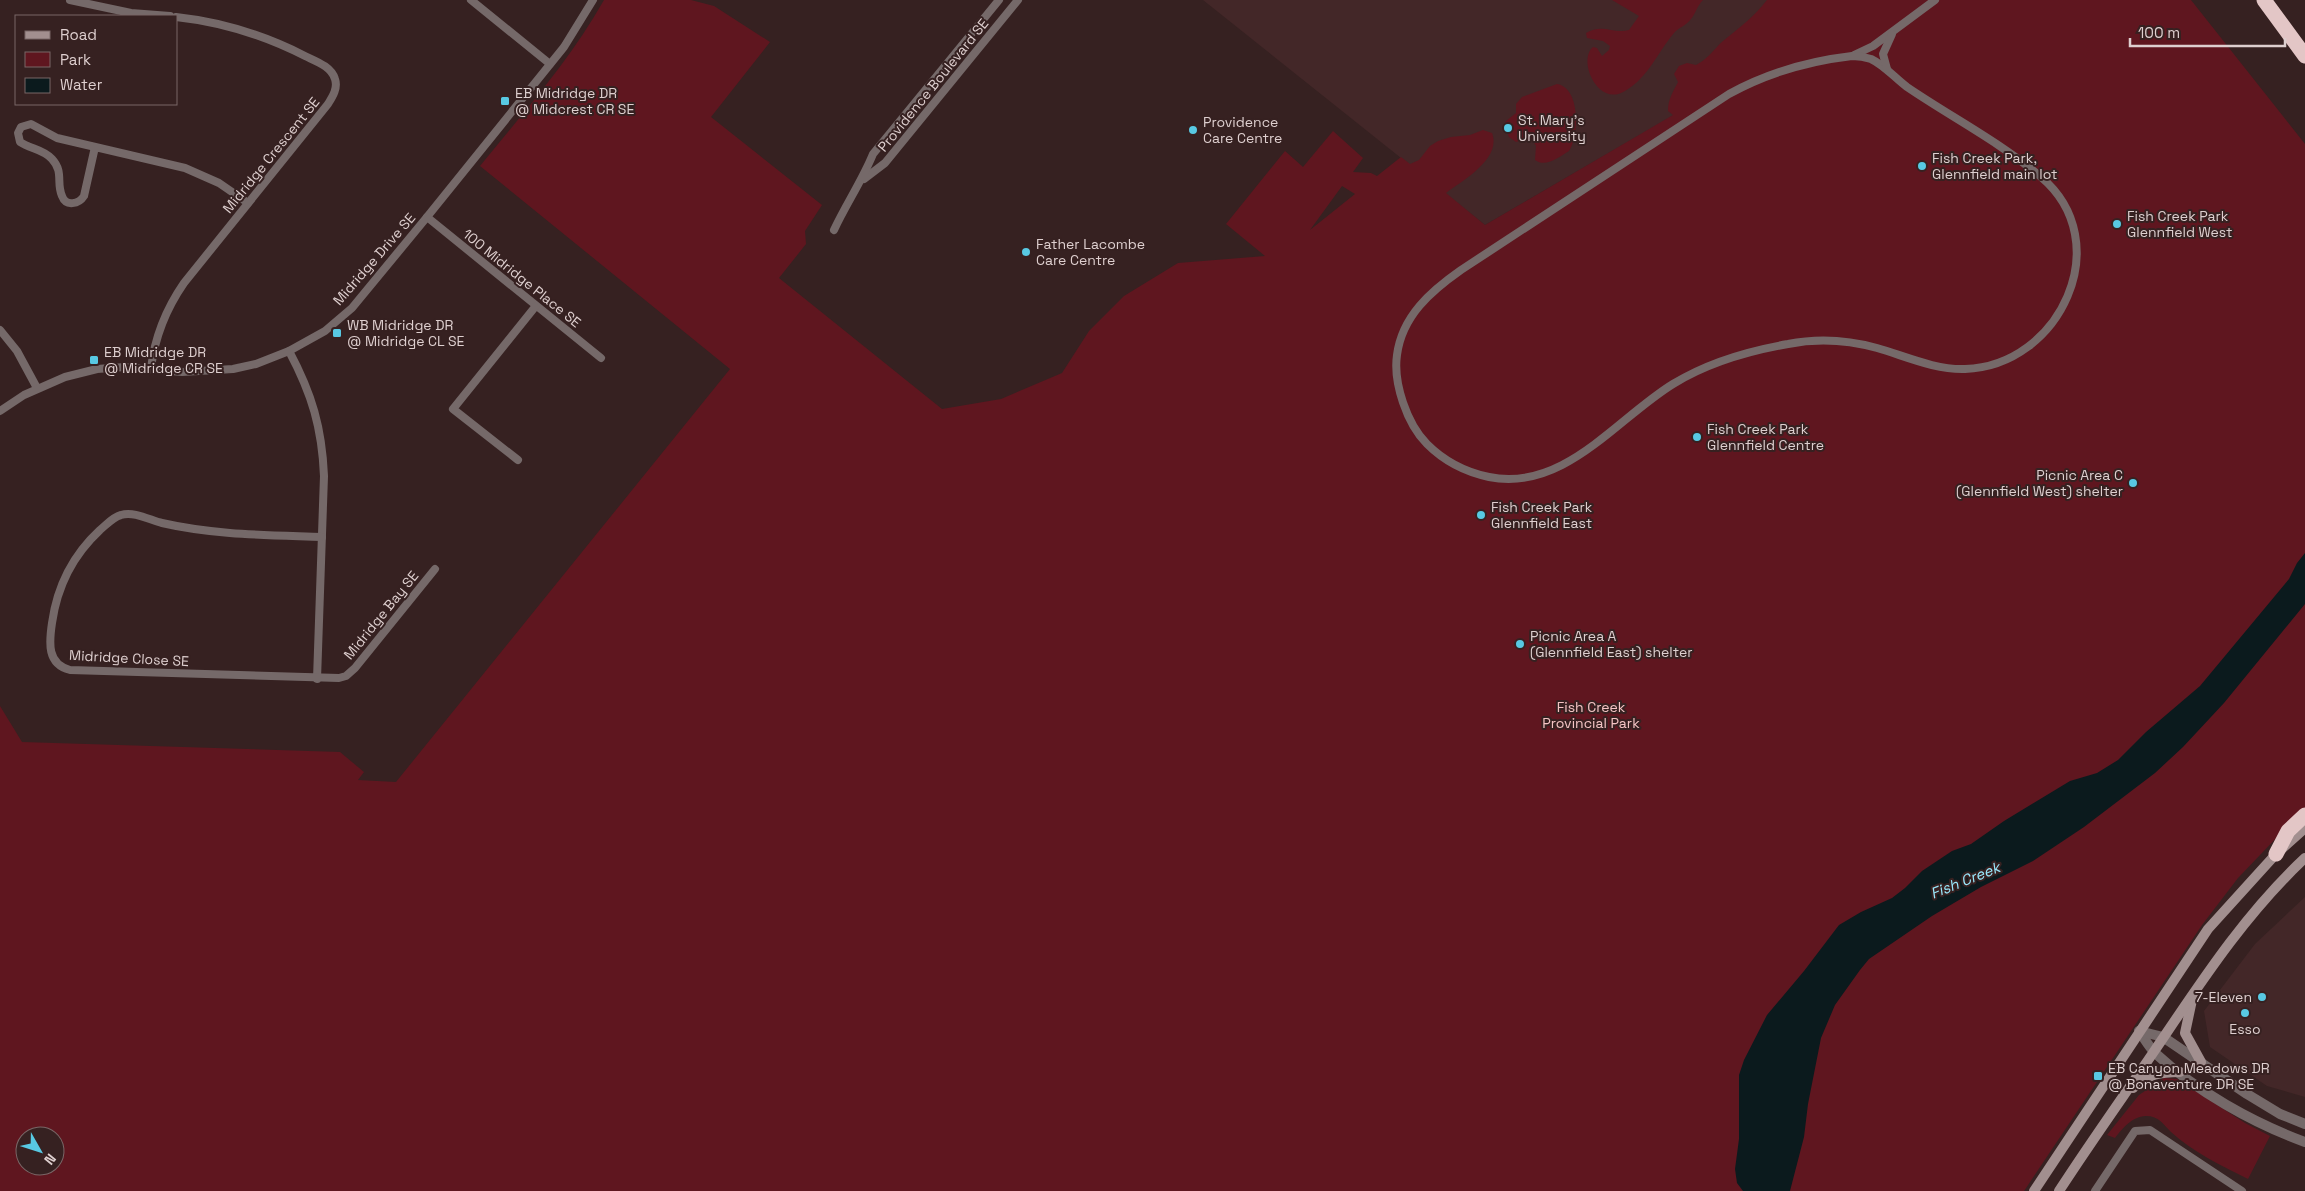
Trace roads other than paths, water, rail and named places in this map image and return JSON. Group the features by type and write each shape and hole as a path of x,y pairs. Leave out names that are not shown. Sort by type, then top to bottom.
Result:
{"highway":[{"path":"2264,0 2305,56"},
{"path":"2276,854 2288,831 2305,815"}],"main road":[{"path":"2034,1191 2208,929 2276,854 2305,828"},
{"path":"2059,1191 2118,1102 2248,918 2278,883 2305,858"},
{"path":"2193,994 2185,1033 2201,1062"},
{"path":"2118,1102 2144,1079 2156,1073 2180,1072"}],"street":[{"path":"70,0 131,13 157,15"},
{"path":"471,0 550,64"},
{"name":"Midridge Drive SE","path":"0,410 37,388 65,376 97,369 125,367 182,372 233,369 256,364 289,351 324,331 352,308 427,217 573,35 594,0"},
{"name":"Providence Boulevard SE","path":"834,230 848,200 862,180 873,154 999,0"},
{"name":"Providence Boulevard SE","path":"862,180 885,163 1018,0"},
{"path":"1852,56 1874,60 1893,76 2024,164 2050,186 2067,209 2076,235 2077,250 2069,294 2051,324 2027,346 1990,364 1964,369 1931,364 1876,348 1836,340 1789,343 1754,351 1715,364 1674,384 1564,464 1530,476 1512,479 1479,475 1462,468 1434,451 1422,439 1409,416 1404,402 1397,374 1396,357 1405,328 1422,302 1434,290 1469,264 1729,94 1763,77 1787,69 1852,56 1873,46 1935,0"},
{"name":"Midridge Crescent SE","path":"151,368 156,339 176,294 328,104 336,90 335,79 329,69 272,40 214,23 178,17"},
{"path":"1893,76 1884,63 1883,54 1887,41 1896,28"},
{"path":"95,147 84,196 79,202 71,203 64,200 61,194 60,174 56,165 47,154 20,142 18,133 24,125 31,124 50,135 185,168 219,183 248,203"},
{"name":"100 Midridge Place SE","path":"427,217 601,358"},
{"path":"518,460 453,409 536,306"},
{"path":"0,330 17,351 37,388"},
{"path":"289,351 310,394 318,421 324,476 317,679"},
{"name":"Midridge Close SE","path":"317,679 70,670 55,662 50,644 53,614 62,582 87,543 120,515 134,515 207,531 322,537"},
{"name":"Midridge Bay SE","path":"317,679 339,678 350,673 435,569"},
{"path":"2139,1031 2163,1038 2246,1094 2280,1114 2305,1124"},
{"path":"2139,1031 2154,1051 2217,1098 2271,1129 2305,1142"},
{"path":"2095,1191 2135,1131 2150,1130 2242,1191"}],"water":[{"name":"Fish Creek","path":"2305,553 2305,604 2224,703 2183,747 2155,773 2084,827 2033,861 1981,887 1932,916 1869,959 1835,1005 1821,1038 1808,1104 1804,1137 1790,1191 1743,1191 1737,1183 1735,1169 1739,1139 1739,1075 1744,1060 1767,1015 1839,925 1861,912 1892,898 1922,871 1952,851 1971,844 2004,821 2070,781 2097,773 2118,760 2146,732 2200,686 2289,579 2297,563"}],"place":[{"name":"EB Midridge DR @ Midcrest CR SE","path":"505,101"},
{"name":"St. Mary's University","path":"1508,128"},
{"name":"Providence Care Centre","path":"1193,130"},
{"name":"Fish Creek Park, Glennfield main lot","path":"1922,166"},
{"name":"Fish Creek Park Glennfield West","path":"2117,224"},
{"name":"Father Lacombe Care Centre","path":"1026,252"},
{"name":"WB Midridge DR @ Midridge CL SE","path":"337,333"},
{"name":"EB Midridge DR @ Midridge CR SE","path":"94,360"},
{"name":"Fish Creek Park Glennfield Centre","path":"1697,437"},
{"name":"Picnic Area C (Glennfield West) shelter","path":"2133,483"},
{"name":"Fish Creek Park Glennfield East","path":"1481,515"},
{"name":"Picnic Area A (Glennfield East) shelter","path":"1520,644"},
{"name":"7-Eleven","path":"2262,997"},
{"name":"Esso","path":"2245,1013"},
{"name":"EB Canyon Meadows DR @ Bonaventure DR SE","path":"2098,1076"}],"park label":[{"name":"Fish Creek Provincial Park","path":"1591,716"}]}
